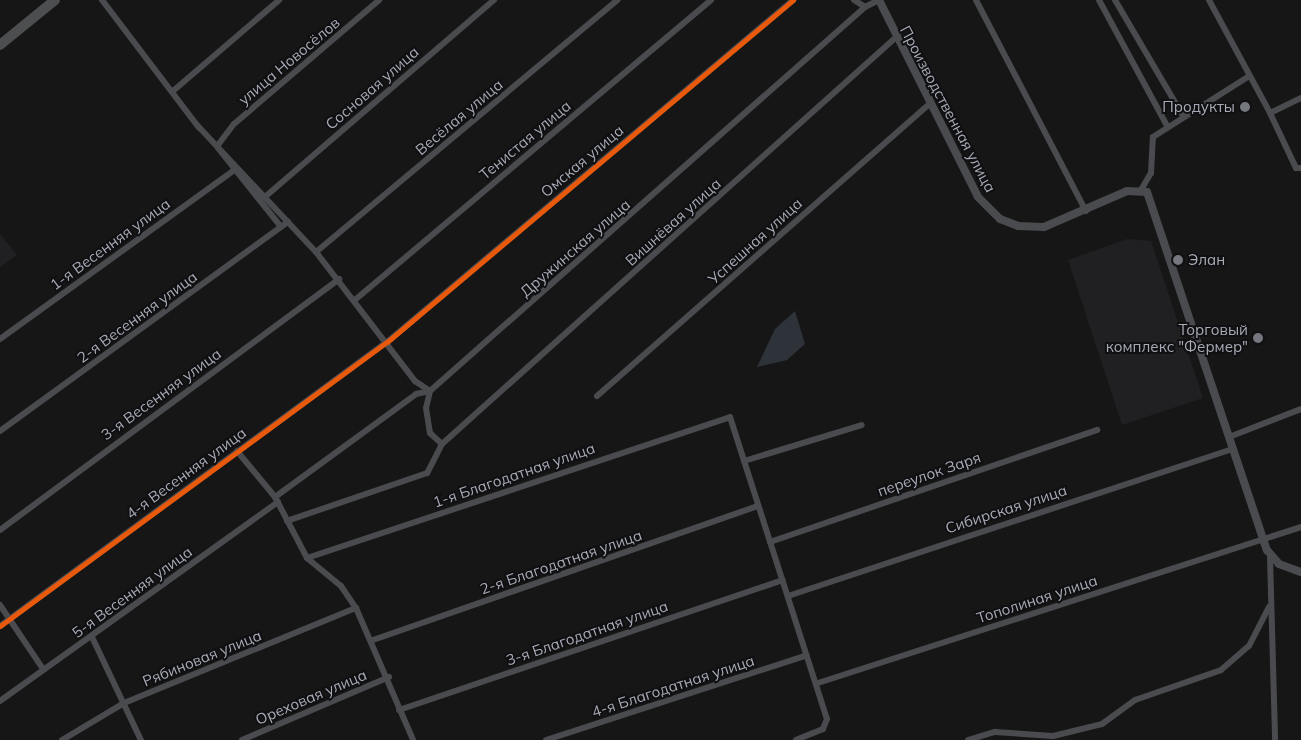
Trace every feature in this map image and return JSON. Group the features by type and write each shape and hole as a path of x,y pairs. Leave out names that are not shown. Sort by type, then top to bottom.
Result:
{"main road":[{"path":"0,45 55,0"}],"street":[{"path":"102,0 173,90 197,126 221,152 281,227"},
{"path":"173,90 279,0"},
{"name":"улица Новосёлов","path":"217,143 379,0"},
{"name":"Сосновая улица","path":"266,196 494,0"},
{"name":"Весёлая улица","path":"316,252 617,0"},
{"name":"Тенистая улица","path":"356,299 711,0"},
{"name":"Омская улица","path":"387,342 793,0"},
{"path":"854,0 865,7"},
{"name":"Дружинская улица","path":"276,500 416,394 430,391 809,61 865,7 878,0"},
{"name":"Производственная улица","path":"878,0 894,39 978,197 1000,219 1038,228 1086,211 1127,191 1141,190"},
{"path":"976,0 1086,211"},
{"path":"1099,0 1167,126"},
{"path":"1115,0 1183,116"},
{"path":"1210,0 1270,113 1296,168 1301,168"},
{"name":"Вишнёвая улица","path":"442,444 894,39"},
{"path":"1249,76 1167,126 1153,137 1151,173 1141,190 1151,198 1270,557 1269,606 1275,740"},
{"path":"1270,113 1301,98"},
{"name":"Успешная улица","path":"596,396 929,104"},
{"path":"197,126 217,143 316,252 356,299 415,381 430,391 426,408 430,433 442,444 427,473 287,521"},
{"path":"217,143 221,152"},
{"name":"1-я Весенняя улица","path":"0,339 234,170"},
{"name":"2-я Весенняя улица","path":"0,431 288,222"},
{"name":"3-я Весенняя улица","path":"0,530 339,279"},
{"name":"4-я Весенняя улица","path":"0,626 387,342"},
{"path":"1229,437 1301,409"},
{"name":"1-я Благодатная улица","path":"306,558 730,417 744,461"},
{"path":"796,740 825,726 818,683 757,506 744,461 862,425"},
{"name":"переулок Заря","path":"770,542 1097,430"},
{"name":"Сибирская улица","path":"788,596 1233,449"},
{"path":"237,451 276,500 306,558 341,586 356,608 373,640 389,677 399,710 413,740"},
{"name":"5-я Весенняя улица","path":"0,701 92,637 276,500"},
{"name":"2-я Благодатная улица","path":"373,640 757,506"},
{"name":"Тополиная улица","path":"818,683 1301,527"},
{"path":"1270,557 1301,572"},
{"name":"3-я Благодатная улица","path":"399,710 783,580"},
{"path":"0,605 44,669"},
{"path":"968,740 995,732 1053,736 1102,724 1136,700 1221,670 1249,646 1269,606"},
{"name":"Рябиновая улица","path":"62,740 124,703 356,608"},
{"path":"92,637 141,740"},
{"name":"4-я Благодатная улица","path":"546,740 807,655"},
{"name":"Ореховая улица","path":"242,740 389,677"}],"shaded area":[{"path":"0,234 17,255 0,267"},
{"path":"1127,239 1151,241 1203,398 1122,425 1068,260"},
{"path":"795,311 805,344 787,360 757,367 775,329"}],"cycle path":[{"path":"0,626 387,342 793,0"}],"place":[{"name":"Продукты","path":"1245,107"},
{"name":"Элан","path":"1178,260"},
{"name":"Торговый комплекс \"Фермер\"","path":"1258,338"}]}
